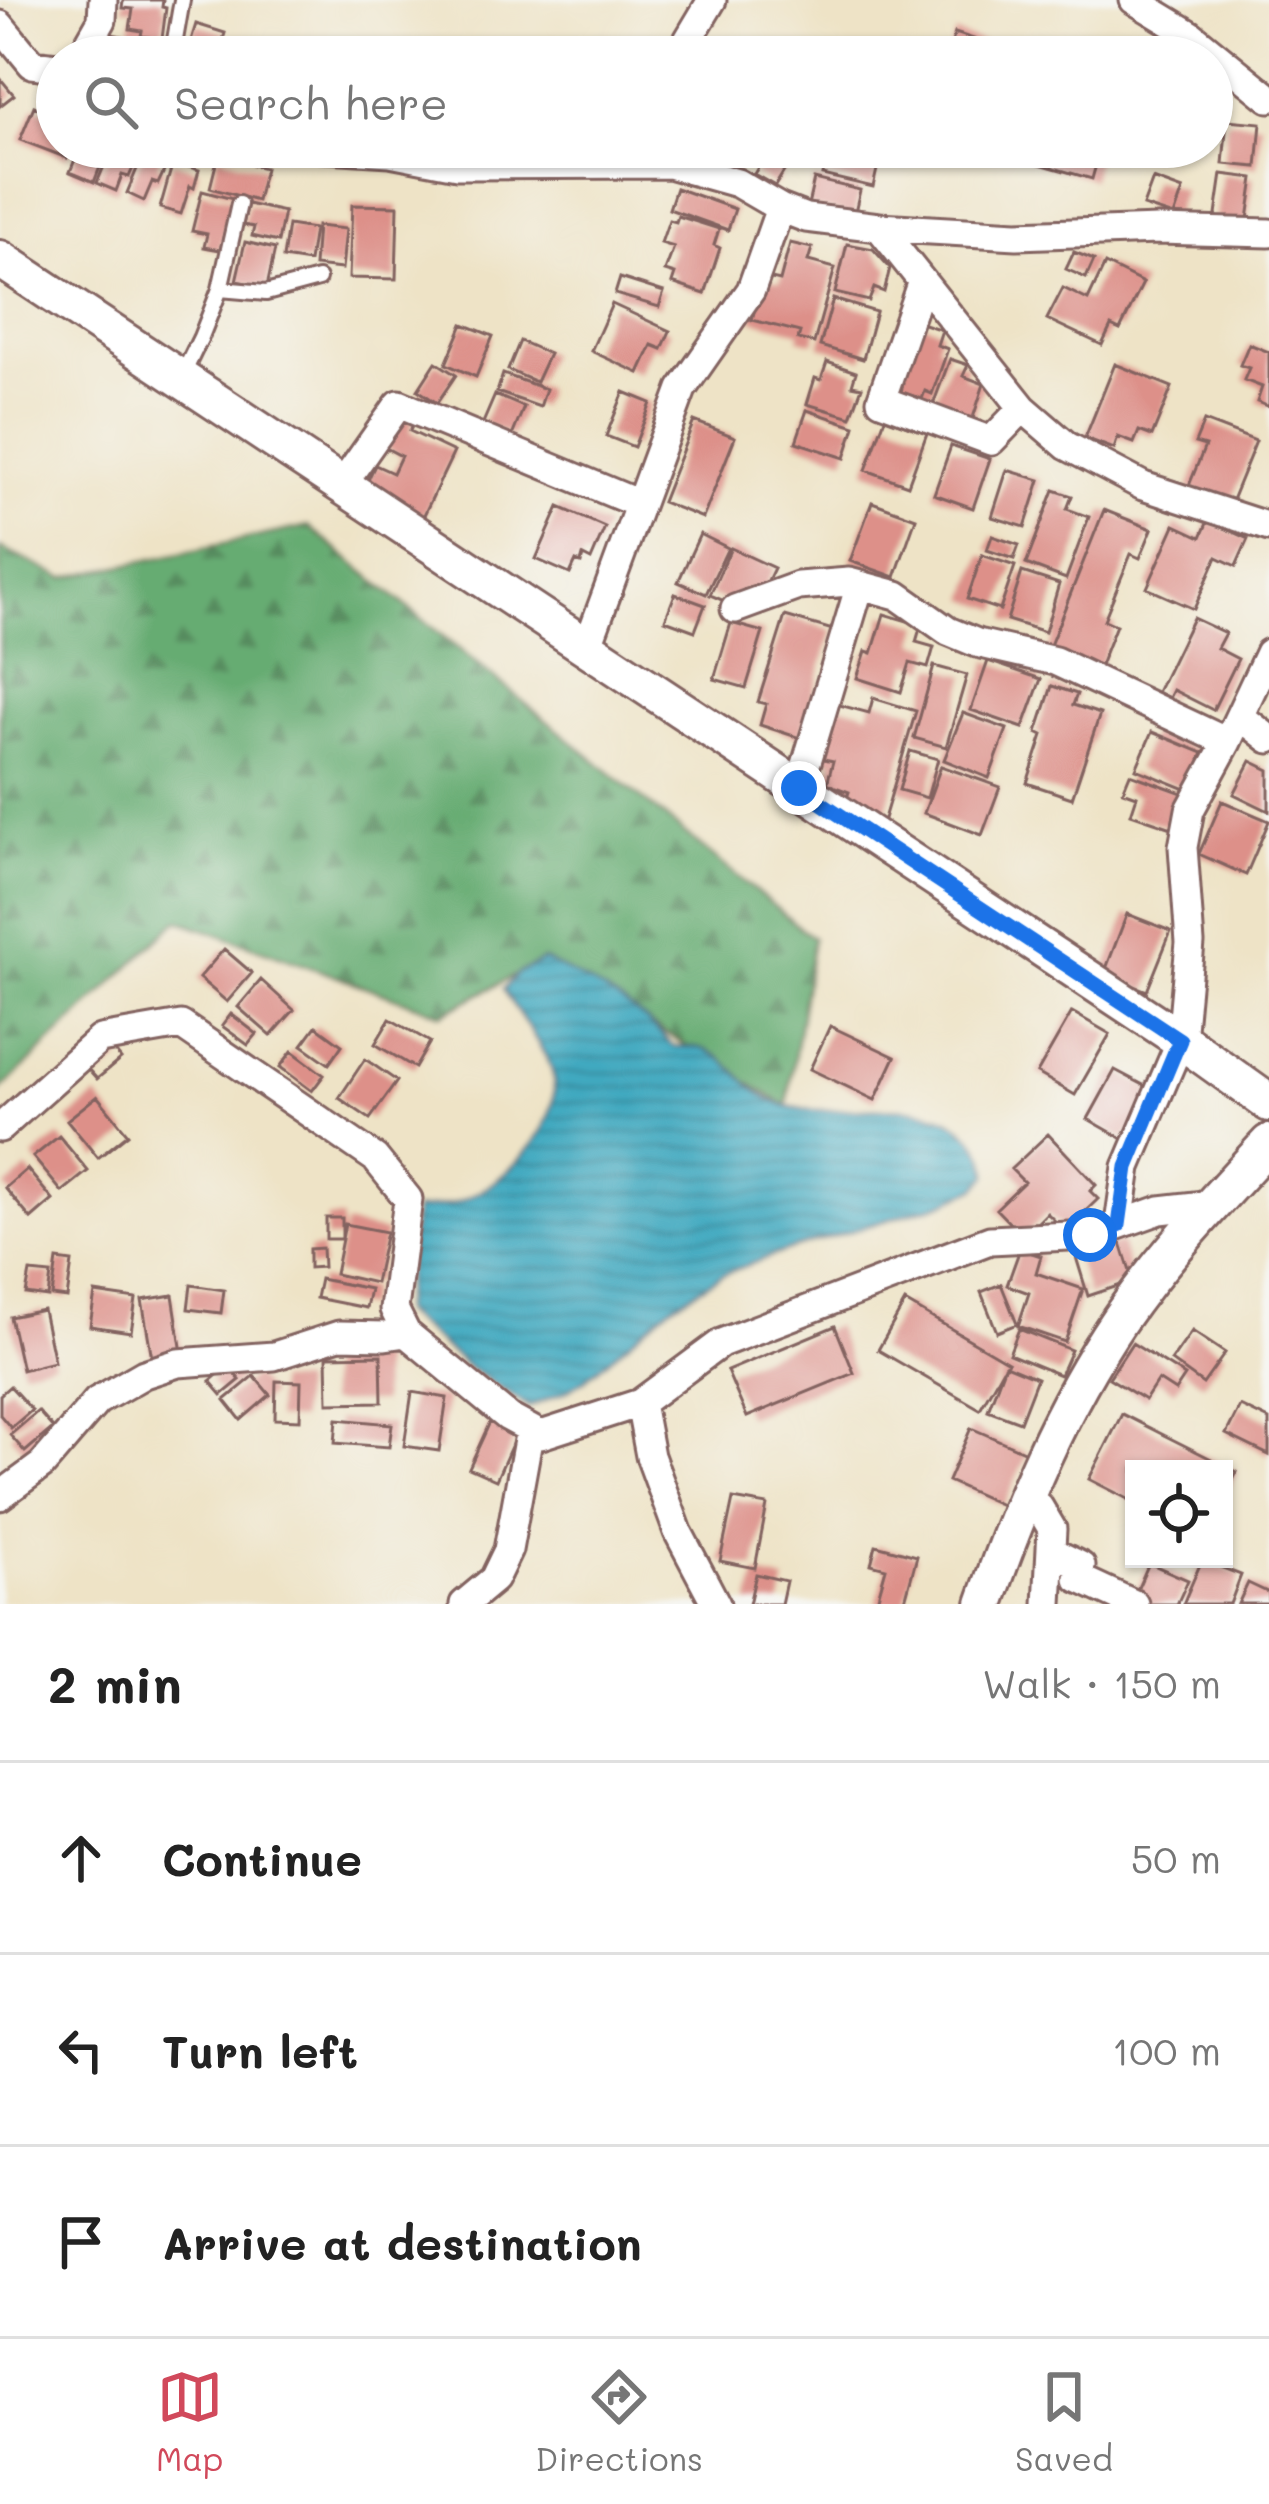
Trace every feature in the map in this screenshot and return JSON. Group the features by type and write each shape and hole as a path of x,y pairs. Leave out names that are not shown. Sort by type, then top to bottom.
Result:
{"street":[{"path":"93,36 102,20 103,0"},
{"path":"691,36 712,0"},
{"path":"1134,0 1192,36"},
{"path":"0,25 36,64"},
{"path":"1233,69 1269,98"},
{"path":"683,168 737,183 806,218 879,227 1017,235 1158,230 1269,233"},
{"path":"586,647 682,389 751,290 780,208"},
{"path":"879,227 1023,408 1067,446 1143,486 1269,527"},
{"path":"0,259 1269,1102"},
{"path":"922,280 881,400 991,441 1023,408"},
{"path":"342,485 399,404 639,504"},
{"path":"735,609 798,586 849,582 897,595 948,631 977,643 1055,661 1227,742"},
{"path":"799,788 860,585"},
{"path":"1119,1225 1127,1167 1180,1040 1190,943 1183,847 1190,810 1269,653"},
{"path":"1240,716 1269,739"},
{"path":"0,1128 100,1039 181,1025 375,1158 408,1199 394,1309 406,1333 508,1417 541,1435 640,1403 721,1343 990,1240 1090,1235 1160,1210 1213,1204"},
{"path":"985,1604 1025,1496 1063,1413 1120,1318 1269,1143"},
{"path":"3,1489 42,1465 98,1401 143,1374 178,1363 274,1357 339,1335 406,1333"},
{"path":"640,1403 650,1456 678,1532 716,1604"},
{"path":"464,1604 494,1579 508,1550 530,1429"},
{"path":"1025,1496 1052,1529 1048,1604"},
{"path":"1051,1551 1081,1566 1078,1578 1134,1604"}],"lane":[{"path":"176,36 182,0"},
{"path":"181,378 220,289 239,204"},
{"path":"220,289 266,293 318,278"}],"green space":[{"path":"308,526 813,938 787,1106 544,960 442,1014 178,920 0,1091 0,548 64,578"}],"water":[{"path":"544,960 629,1007 673,1046 711,1052 775,1102 826,1110 909,1109 957,1124 981,1151 988,1176 976,1188 943,1203 721,1275 671,1306 584,1380 529,1407 469,1368 401,1312 415,1210 452,1204 490,1185 526,1152 550,1113 554,1092 549,1063 503,990 518,973"}],"building":[{"path":"123,0 163,0 162,36 141,36 142,31 130,29 133,9 122,8"},
{"path":"196,24 225,33 224,36 192,36"},
{"path":"0,78 14,95 0,106"},
{"path":"34,106 36,107 36,146 20,140"},
{"path":"1233,121 1261,123 1257,167 1233,165"},
{"path":"72,168 100,168 94,182 70,172"},
{"path":"103,168 133,168 129,177 122,175 116,191 97,183"},
{"path":"137,168 165,169 158,184 152,182 144,201 127,193"},
{"path":"171,168 199,170 181,214 160,208"},
{"path":"215,168 265,168 257,201 210,188"},
{"path":"758,168 786,168 775,186 754,174"},
{"path":"824,168 877,168 873,187 822,175"},
{"path":"1054,168 1095,168 1092,179"},
{"path":"1222,174 1254,178 1247,226 1215,222"},
{"path":"814,179 860,190 854,216 808,205"},
{"path":"1153,179 1183,190 1174,216 1143,206"},
{"path":"676,188 735,209 728,230 669,209"},
{"path":"202,191 233,199 220,250 204,247 207,234 192,231"},
{"path":"248,204 284,212 278,242 252,236 254,227 243,225"},
{"path":"352,205 398,206 396,279 349,278"},
{"path":"678,216 719,229 714,245 720,248 705,294 672,283 675,274 665,271 674,247 661,243 669,220 676,222"},
{"path":"288,225 314,229 309,262 283,258"},
{"path":"317,226 346,229 342,269 314,266"},
{"path":"245,242 275,249 267,287 236,281"},
{"path":"790,243 812,248 808,261 835,268 814,343 798,339 800,332 752,320 763,277 780,281"},
{"path":"847,244 873,249 890,268 884,292 874,288 869,301 835,293"},
{"path":"1074,252 1094,260 1086,278 1066,269"},
{"path":"1105,264 1143,283 1120,330 1111,326 1102,345 1047,319 1063,288 1088,300"},
{"path":"620,278 664,292 659,307 615,294"},
{"path":"833,299 876,312 863,359 820,346"},
{"path":"612,304 670,331 662,349 652,345 639,373 591,351"},
{"path":"918,322 942,330 937,345 948,349 932,394 925,391 922,399 901,392 903,384 898,382"},
{"path":"463,324 493,336 476,377 446,364"},
{"path":"520,341 549,354 536,382 508,370"},
{"path":"1249,344 1269,352 1269,407 1257,402 1262,387 1244,380 1249,368 1240,365"},
{"path":"950,359 968,365 963,376 984,384 971,424 931,410"},
{"path":"436,362 456,375 437,403 418,390"},
{"path":"827,362 856,372 852,385 862,387 851,417 807,404 815,378 821,380"},
{"path":"1115,364 1172,387 1152,436 1139,431 1134,443 1118,437 1114,449 1085,438"},
{"path":"503,374 546,389 540,407 497,392"},
{"path":"624,392 651,403 634,447 606,436"},
{"path":"495,395 524,407 512,436 483,423"},
{"path":"807,410 855,426 845,458 796,442"},
{"path":"400,416 414,422 410,431 454,452 423,517 366,484 375,465 393,473 401,456 386,448"},
{"path":"885,418 927,433 908,485 866,470"},
{"path":"694,421 735,437 703,518 662,502"},
{"path":"1204,421 1256,441 1230,505 1188,488 1205,446 1195,443"},
{"path":"951,446 990,459 973,508 934,494"},
{"path":"1007,470 1040,480 1025,527 992,517"},
{"path":"1054,490 1072,496 1067,509 1089,517 1066,579 1026,564"},
{"path":"872,502 916,518 895,577 850,561"},
{"path":"559,507 605,527 591,560 583,556 570,574 536,559"},
{"path":"1104,510 1152,529 1140,558 1131,554 1104,620 1116,625 1097,673 1047,653"},
{"path":"1208,521 1248,539 1236,566 1217,557 1194,609 1147,588 1175,525 1201,537"},
{"path":"700,534 728,548 706,594 678,582"},
{"path":"992,536 1019,545 1014,559 987,550"},
{"path":"731,548 774,568 760,597 744,590 736,606 710,595"},
{"path":"982,555 1015,566 1000,610 967,599"},
{"path":"1022,572 1059,584 1045,632 1007,620"},
{"path":"675,594 705,605 695,631 665,620"},
{"path":"884,614 921,625 916,642 934,647 928,668 910,663 901,692 857,678 866,651 872,653"},
{"path":"785,616 833,630 800,738 760,725 766,704 758,702"},
{"path":"1193,618 1225,633 1217,648 1238,659 1213,710 1173,690 1169,698 1157,692"},
{"path":"731,623 763,632 746,688 714,679"},
{"path":"988,661 1041,679 1023,728 971,710"},
{"path":"934,666 967,675 946,747 914,738"},
{"path":"1052,686 1077,694 1073,705 1100,714 1072,798 1027,783"},
{"path":"873,698 916,711 881,829 846,801 849,792 827,784 833,761 819,758 836,704 869,713"},
{"path":"963,713 1007,729 989,778 944,760"},
{"path":"1152,732 1203,753 1188,790 1136,769"},
{"path":"910,751 938,759 927,798 899,790"},
{"path":"1251,761 1269,770 1269,811 1234,794"},
{"path":"941,766 1000,787 982,835 924,813"},
{"path":"1130,774 1188,795 1175,829 1131,814 1137,796 1123,791"},
{"path":"1222,801 1269,821 1246,875 1199,854"},
{"path":"1127,914 1171,931 1147,991 1104,974"},
{"path":"224,949 252,973 227,1002 199,978"},
{"path":"261,980 294,1010 271,1036 238,1007"},
{"path":"1072,1012 1110,1034 1075,1095 1037,1073"},
{"path":"231,1014 257,1034 248,1045 222,1026"},
{"path":"390,1019 430,1042 415,1068 375,1044"},
{"path":"316,1026 342,1045 329,1064 302,1045"},
{"path":"830,1026 895,1057 875,1100 810,1069"},
{"path":"112,1048 121,1059 97,1079 88,1069"},
{"path":"292,1051 324,1075 312,1091 280,1067"},
{"path":"365,1059 397,1081 370,1119 339,1098"},
{"path":"1115,1070 1153,1090 1125,1140 1088,1119"},
{"path":"97,1096 128,1134 98,1158 67,1120"},
{"path":"1048,1134 1096,1185 1090,1191 1098,1199 1065,1231 1047,1213 1023,1237 996,1209 1024,1182 1011,1169"},
{"path":"59,1136 88,1171 62,1192 33,1157"},
{"path":"27,1169 53,1200 31,1219 5,1188"},
{"path":"326,1218 342,1218 342,1239 326,1239"},
{"path":"345,1224 386,1232 375,1283 335,1274"},
{"path":"1121,1243 1133,1281 1088,1296 1076,1257"},
{"path":"322,1248 323,1267 309,1268 309,1249"},
{"path":"1020,1249 1041,1256 1036,1273 1083,1289 1065,1342 1018,1326 1029,1293 1007,1285"},
{"path":"57,1260 72,1262 67,1298 52,1296"},
{"path":"30,1272 51,1274 48,1297 26,1294"},
{"path":"320,1279 370,1289 366,1308 316,1298"},
{"path":"1001,1284 1017,1324 997,1332 981,1292"},
{"path":"191,1285 224,1290 221,1313 188,1309"},
{"path":"95,1293 136,1299 131,1332 90,1326"},
{"path":"173,1295 182,1353 152,1358 142,1300"},
{"path":"905,1302 1008,1362 980,1409 878,1350"},
{"path":"43,1310 54,1362 22,1370 10,1317"},
{"path":"835,1326 854,1373 747,1417 727,1371"},
{"path":"1019,1329 1071,1350 1060,1375 1009,1354"},
{"path":"1192,1331 1225,1353 1203,1384 1171,1361"},
{"path":"1132,1343 1185,1376 1175,1391 1158,1380 1145,1400 1109,1378"},
{"path":"381,1355 382,1402 328,1403 327,1356"},
{"path":"1005,1365 1037,1378 1020,1422 988,1410"},
{"path":"228,1366 240,1380 222,1395 210,1381"},
{"path":"254,1376 270,1395 241,1420 225,1400"},
{"path":"276,1381 301,1382 300,1420 275,1419"},
{"path":"10,1386 32,1410 11,1428 0,1415 0,1395"},
{"path":"412,1392 447,1398 439,1451 404,1446"},
{"path":"1240,1406 1269,1420 1269,1455 1226,1434"},
{"path":"38,1411 53,1428 25,1452 10,1435"},
{"path":"1122,1414 1213,1460 1125,1460 1125,1497 1089,1479"},
{"path":"337,1419 392,1424 389,1447 335,1443"},
{"path":"490,1422 517,1433 496,1480 469,1468"},
{"path":"971,1428 1028,1453 1004,1506 948,1481"},
{"path":"733,1499 767,1505 755,1568 720,1561"},
{"path":"876,1545 917,1556 904,1604 876,1604 886,1568 871,1564"},
{"path":"1147,1568 1160,1568 1188,1580 1177,1604 1144,1604 1133,1599"},
{"path":"1199,1568 1223,1568 1241,1575 1230,1604 1183,1604"},
{"path":"756,1574 786,1581 781,1604 749,1604"},
{"path":"1248,1583 1269,1593 1269,1604 1238,1604"}],"route":[{"path":"799,788 1180,1040 1127,1167 1119,1225 1090,1235"}]}
